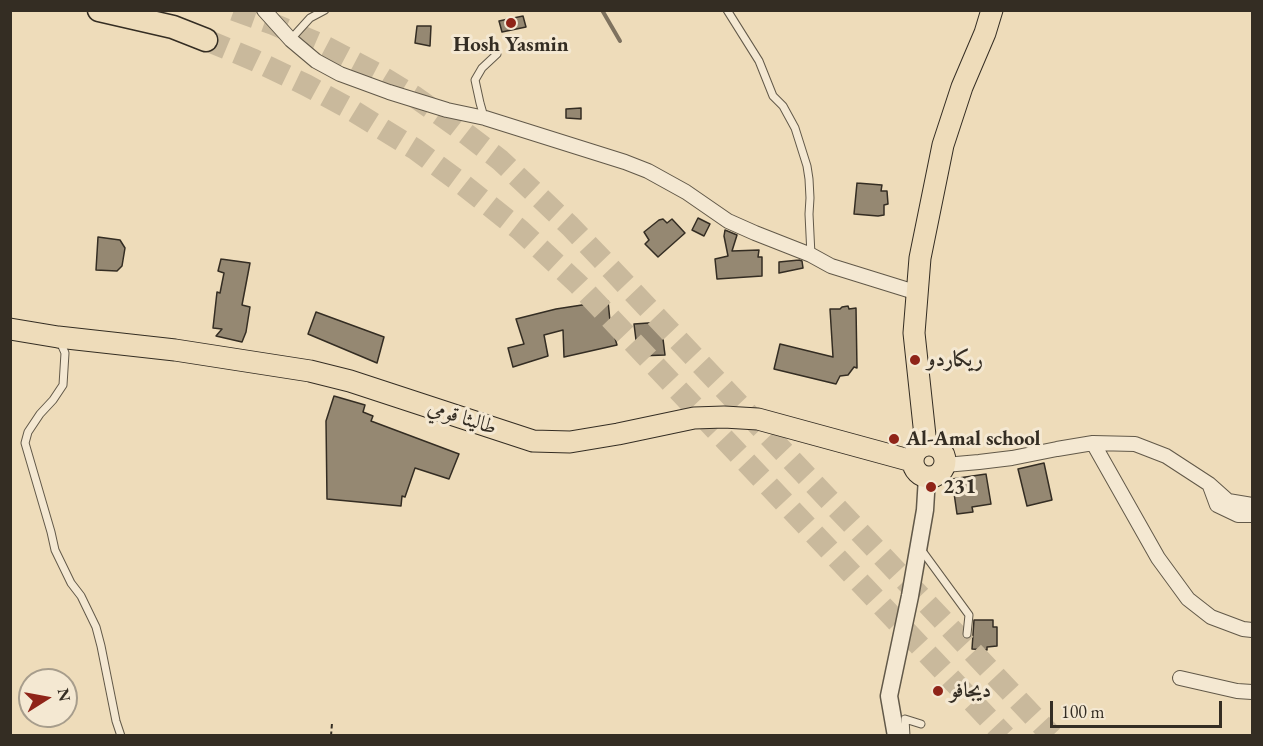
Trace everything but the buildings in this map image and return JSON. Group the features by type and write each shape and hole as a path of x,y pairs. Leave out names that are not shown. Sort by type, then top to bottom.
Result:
{"highway":[{"path":"99,10 173,27 206,40"}],"main road":[{"path":"919,453 934,445 942,451 945,465 940,473 927,477 918,474 915,470 919,453 914,333 920,258 943,145 962,87 985,33 992,10"},
{"name":"طاليثا قومي","path":"10,329 58,337 175,350 310,371 351,381 533,441 570,442 694,418 724,417 759,420 919,453"}],"street":[{"path":"264,10 291,40 316,61 340,74 447,110 485,118 625,162 648,171 686,192 728,221 811,255 831,266 918,293"},
{"path":"945,465 1012,458 1093,443 1135,444 1166,456 1209,484 1228,501 1252,505"},
{"path":"1093,443 1158,558 1188,599 1211,617 1252,630"},
{"path":"896,735 889,696 919,546 925,510 927,477"},
{"path":"1209,484 1217,506 1238,515 1252,515"},
{"path":"1179,678 1237,691 1252,692"}],"lane":[{"path":"291,40 310,18 325,10"},
{"path":"727,10 759,61 773,96 783,106 795,128 809,178 811,255"},
{"path":"485,118 475,80 482,68 497,54"},
{"path":"58,337 65,353 63,385 40,414 28,432 25,442 55,550 96,627 121,735"},
{"path":"919,546 969,615 967,634"},
{"path":"906,735 905,720 921,724"}],"path":[{"path":"331,735 333,723"}],"waterway":[{"path":"602,10 620,41"}],"tunnel":[{"path":"234,10 324,46 379,75 415,97 500,160 570,226 1052,736"},
{"path":"206,40 254,60 350,109 415,149 520,230 578,284 1005,736"}],"place":[{"name":"Hosh Yasmin","path":"511,23"},
{"name":"ريكاردو","path":"915,360"},
{"name":"Al-Amal school","path":"894,439"},
{"name":"231","path":"931,487"},
{"name":"ديجافو","path":"938,691"}]}
